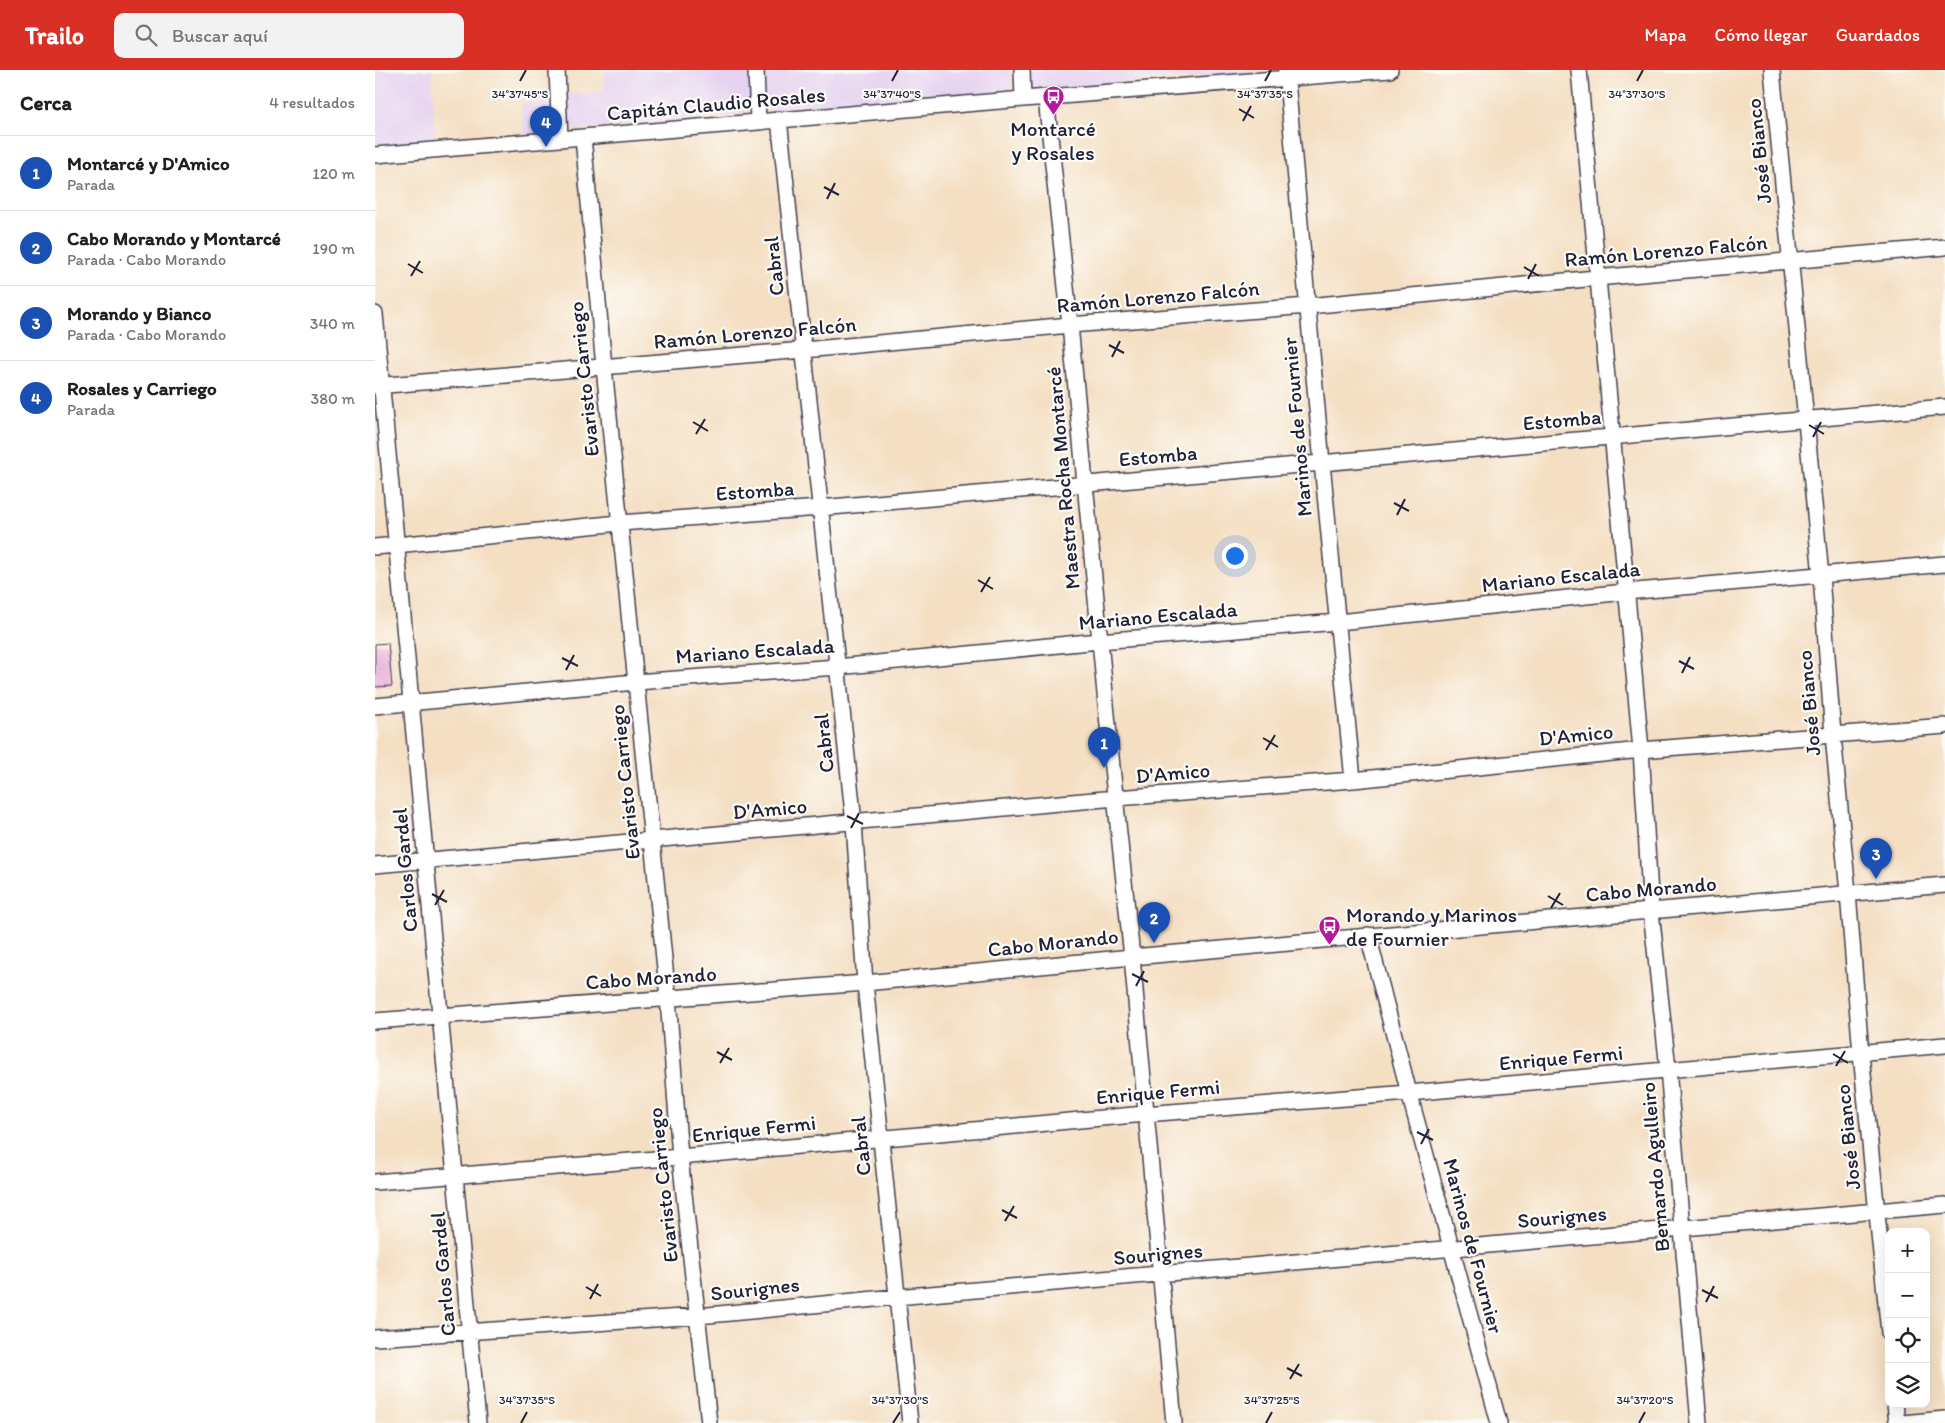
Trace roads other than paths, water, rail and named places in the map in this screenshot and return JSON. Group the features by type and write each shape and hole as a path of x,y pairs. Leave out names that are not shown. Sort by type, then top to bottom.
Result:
{"street":[{"path":"557,70 560,139"},
{"path":"756,70 758,121"},
{"path":"1022,70 1023,98"},
{"name":"Capitán Claudio Rosales","path":"375,155 1023,98 1045,98 1286,75 1391,70"},
{"name":"Bernardo Agulleiro","path":"1579,70 1596,278 1641,750 1651,911 1668,1069 1699,1423"},
{"name":"José Bianco","path":"1772,70 1804,419 1821,576 1861,1054 1888,1318"},
{"name":"Marinos de Fournier","path":"1286,75 1353,780"},
{"name":"Maestra Rocha Montarcé","path":"1045,98 1070,325 1099,642 1132,957 1174,1423"},
{"name":"Cabral","path":"779,119 805,350 853,823 865,983 910,1423"},
{"name":"Evaristo Carriego","path":"583,137 604,367 668,998 680,1157 709,1423"},
{"name":"Ramón Lorenzo Falcón","path":"378,386 1308,306 1596,278 1945,248"},
{"name":"Carlos Gardel","path":"375,314 378,386 412,702 425,861 478,1423"},
{"name":"Estomba","path":"375,546 1945,407"},
{"name":"Mariano Escalada","path":"375,706 1338,622 1625,592 1945,564"},
{"name":"D'Amico","path":"375,865 1116,798 1353,780 1641,750 1945,726"},
{"name":"Cabo Morando","path":"375,1021 865,983 1368,935 1945,885"},
{"name":"Marinos de Fournier","path":"1368,935 1499,1423"},
{"name":"Enrique Fermi","path":"375,1182 680,1157 1145,1114 1861,1054 1945,1045"},
{"name":"Sourignes","path":"375,1338 698,1316 1945,1205"},
{"path":"1895,1408 1897,1423"},
{"path":"1902,1423 1945,1419"}],"place":[{"name":"Montarcé y Rosales","path":"1053,116"},
{"name":"Rosales y Carriego","path":"546,147"},
{"name":"Montarcé y D'Amico","path":"1104,768"},
{"name":"Morando y Bianco","path":"1876,879"},
{"name":"Cabo Morando y Montarcé","path":"1154,943"},
{"name":"Morando y Marinos de Fournier","path":"1330,946"}]}
